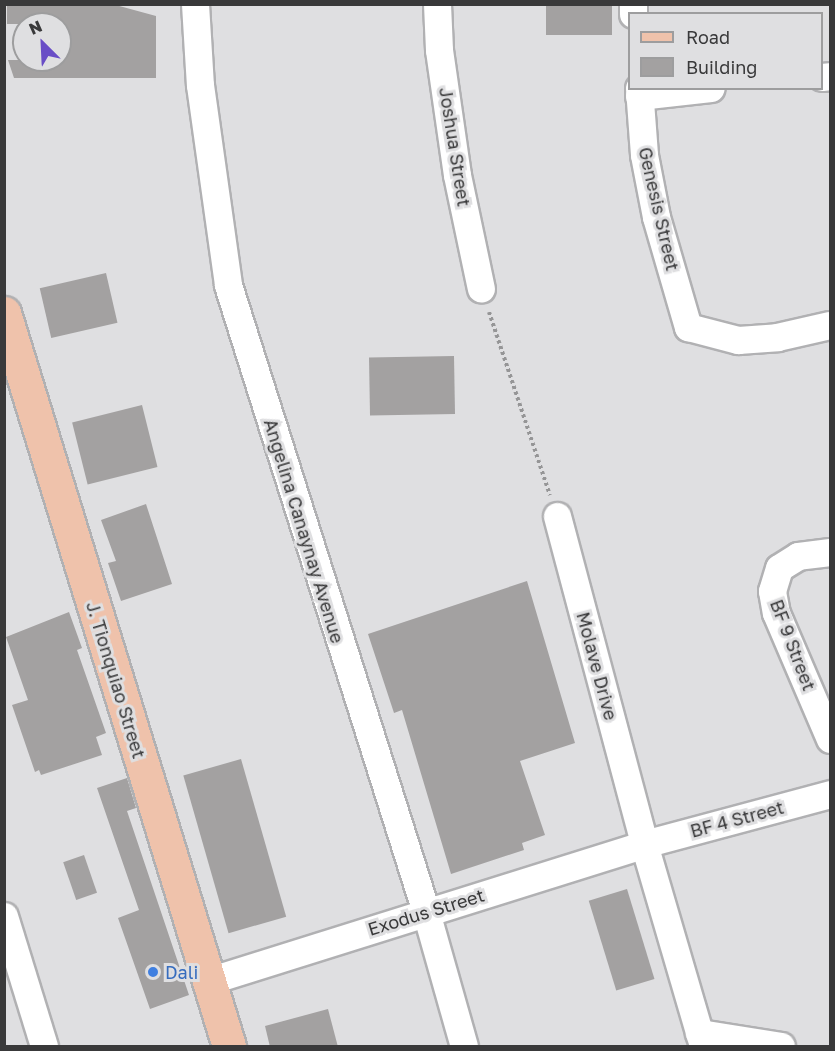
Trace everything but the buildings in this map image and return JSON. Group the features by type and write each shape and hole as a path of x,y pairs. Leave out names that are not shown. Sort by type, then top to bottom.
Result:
{"main road":[{"name":"J. Tionquiao Street","path":"4,313 229,1047"}],"street":[{"name":"Angelina Canaynay Avenue","path":"195,4 200,85 228,285 426,912 464,1047"},
{"name":"Joshua Street","path":"437,4 439,50 457,175 481,289"},
{"path":"639,92 675,90"},
{"name":"Genesis Street","path":"639,92 644,155 656,217 688,327 738,340 777,337 831,325"},
{"name":"Molave Drive","path":"557,516 644,844 701,1040"},
{"name":"BF 9 Street","path":"831,552 798,556 779,568 772,591 776,613 831,740"},
{"name":"BF 4 Street","path":"644,844 831,794"},
{"name":"Exodus Street","path":"208,981 644,844"},
{"path":"4,916 44,1047"},
{"path":"701,1040 781,1047"}],"path":[{"path":"481,289 557,516"}],"place":[{"name":"Dali","path":"153,972"}]}
